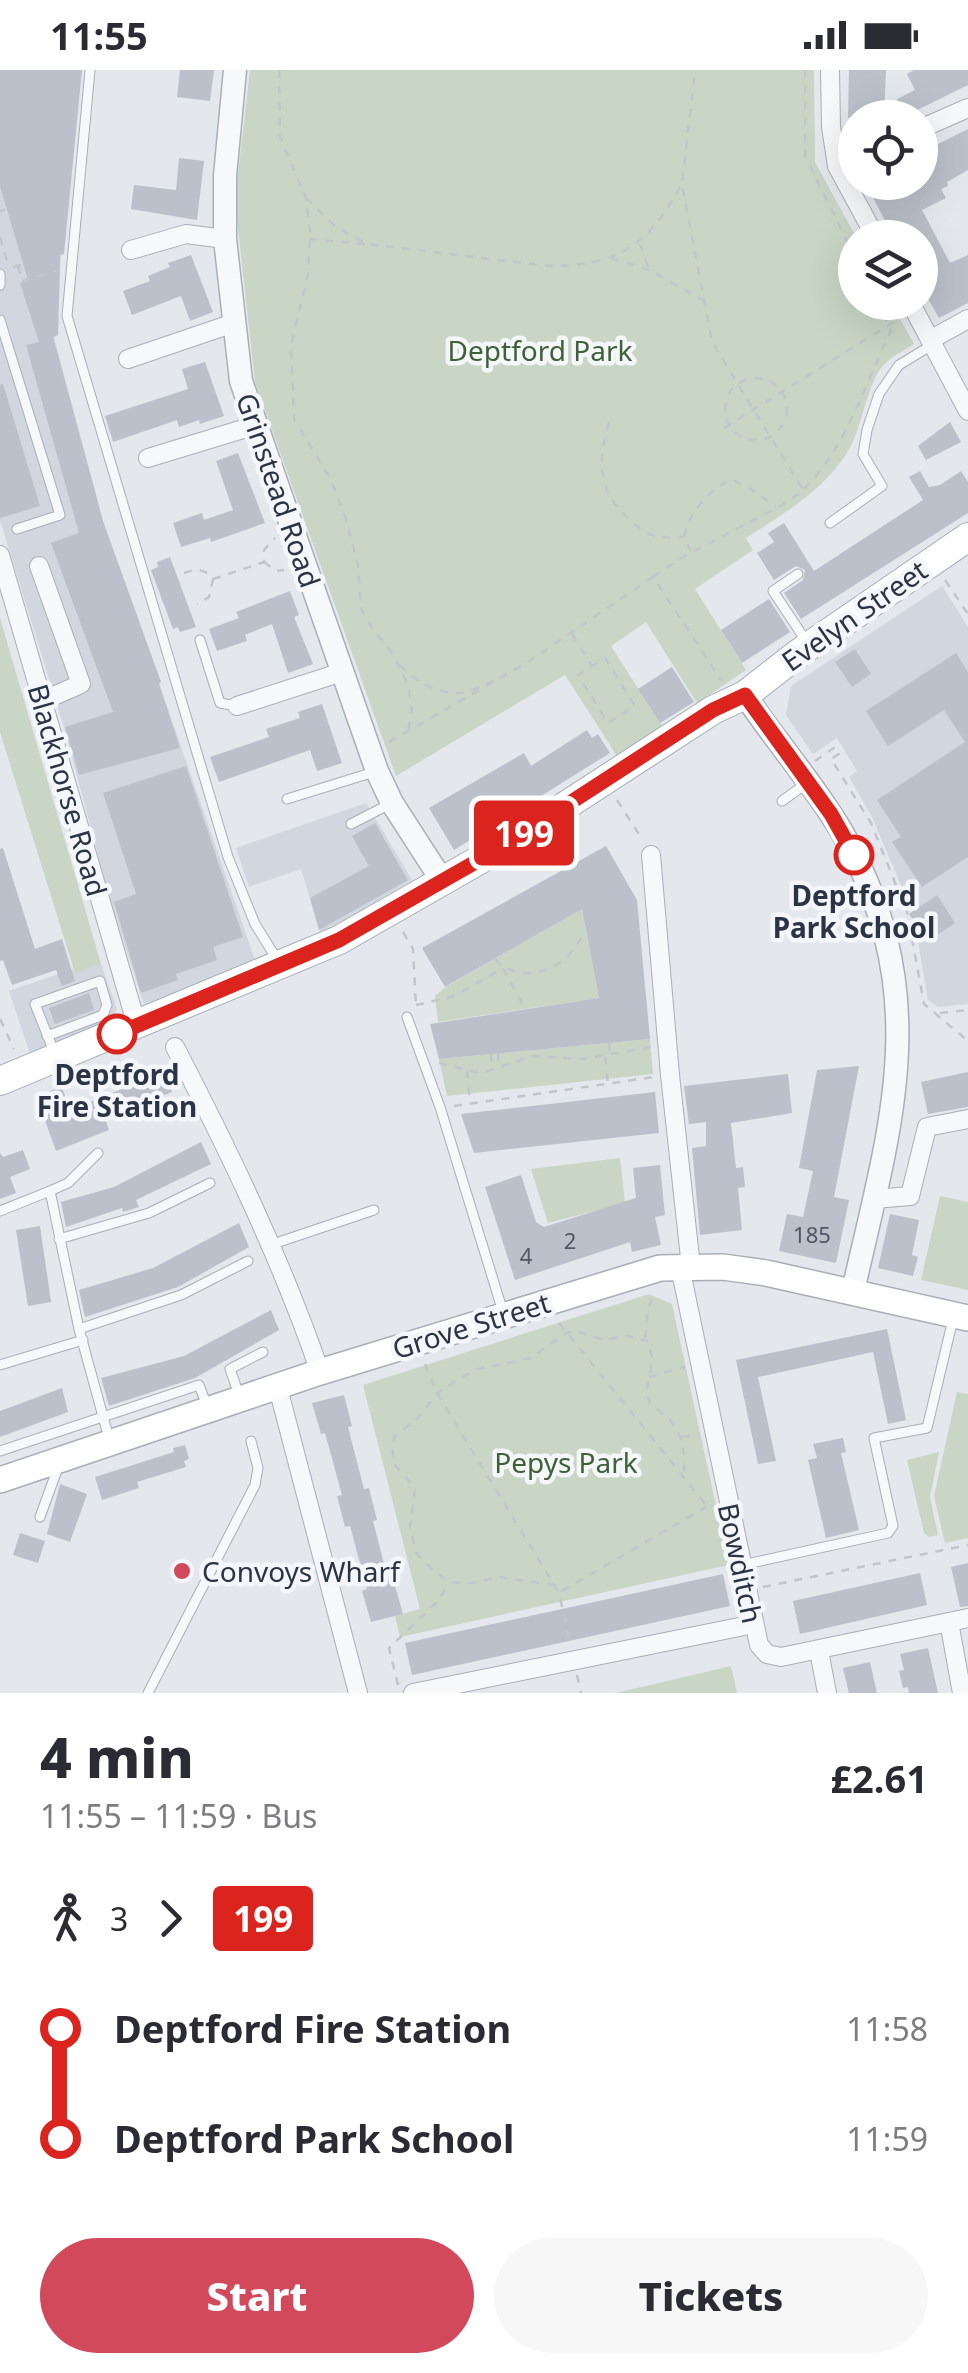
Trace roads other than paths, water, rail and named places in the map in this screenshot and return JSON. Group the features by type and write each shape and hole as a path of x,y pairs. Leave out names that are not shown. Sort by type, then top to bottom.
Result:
{"main road":[{"name":"Evelyn Street","path":"0,1082 52,1047 137,1026 339,940 443,882 713,710 968,537"},
{"name":"Grove Street","path":"0,1480 320,1372 543,1303 677,1267 738,1269 961,1315"}],"street":[{"name":"Grinstead Road","path":"236,70 225,176 225,239 242,381 373,761 392,803 443,882"},
{"path":"830,70 831,127 838,166"},
{"path":"938,122 968,108"},
{"path":"130,250 186,234 225,239"},
{"path":"931,342 968,319"},
{"path":"919,320 968,411"},
{"path":"128,359 234,323"},
{"path":"148,458 256,425"},
{"name":"Blackhorse Road","path":"0,554 137,1026"},
{"path":"39,566 81,684 42,701"},
{"path":"236,706 342,672"},
{"path":"736,692 844,835 872,895 890,957 896,996 898,1066 853,1291"},
{"name":"Bowditch","path":"651,854 670,1075 677,1267 759,1646 766,1654 781,1658 959,1620"},
{"path":"174,1047 272,1244 320,1372"},
{"path":"874,1199 910,1196 926,1128 968,1119"},
{"path":"278,1388 358,1693"},
{"path":"959,1620 962,1693"},
{"path":"413,1693 576,1669 754,1624"},
{"path":"819,1651 827,1693"}],"lane":[{"path":"90,70 67,316 228,857 255,924 280,965"},
{"path":"0,274 0,285"},
{"path":"0,320 60,516 16,529"},
{"path":"830,523 882,486 863,454 879,394 899,365 931,342"},
{"path":"798,574 773,591 810,646"},
{"path":"200,640 220,702 236,706"},
{"path":"287,799 373,761"},
{"path":"782,800 808,783"},
{"path":"351,824 392,803"},
{"path":"100,981 107,1010 103,1016 52,1047 35,1004 100,981"},
{"path":"407,1018 440,1107 504,1315"},
{"path":"0,1211 68,1183 98,1153"},
{"path":"60,1239 149,1213 210,1183"},
{"path":"50,1191 111,1444"},
{"path":"272,1244 374,1210"},
{"path":"80,1328 181,1296 248,1260"},
{"name":"Grove Street","path":"742,1565 888,1533 892,1526 874,1438 927,1428 961,1315"},
{"path":"0,1365 83,1340"},
{"path":"241,1400 230,1369 263,1352"},
{"path":"0,1451 200,1386 209,1411"},
{"path":"148,1693 255,1485 258,1468 252,1442"},
{"path":"40,1516 60,1459"}],"place":[{"name":"Deptford Park School","path":"854,855"},
{"name":"Deptford Fire Station","path":"117,1034"},
{"name":"Convoys Wharf","path":"182,1571"}],"park label":[{"name":"Deptford Park","path":"540,350"},
{"name":"Pepys Park","path":"566,1462"}]}
